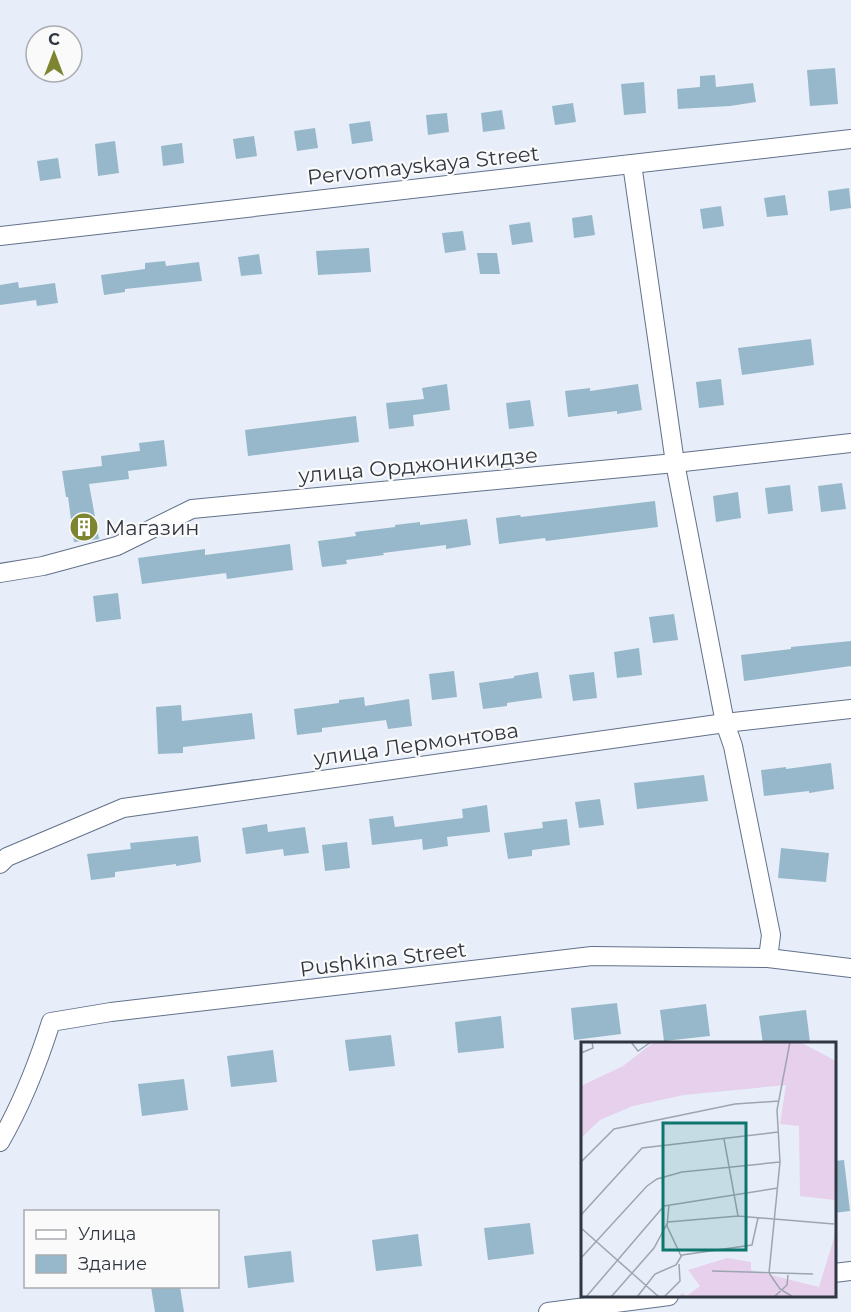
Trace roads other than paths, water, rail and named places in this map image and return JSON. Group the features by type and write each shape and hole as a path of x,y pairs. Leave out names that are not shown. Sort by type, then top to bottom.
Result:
{"street":[{"name":"Pervomayskaya Street","path":"0,236 851,139"},
{"path":"632,164 675,463 725,723 733,747 771,935 768,958"},
{"name":"улица Орджоникидзе","path":"0,573 43,566 117,546 192,509 675,463 851,443"},
{"name":"улица Лермонтова","path":"0,864 8,856 123,808 725,723 851,709"},
{"name":"Pushkina Street","path":"0,1142 39,1061 51,1022 111,1012 592,956 768,958 851,968"},
{"path":"836,1273 851,1270"},
{"path":"548,1312 661,1297"}],"place":[{"name":"Магазин","path":"84,527"}]}
